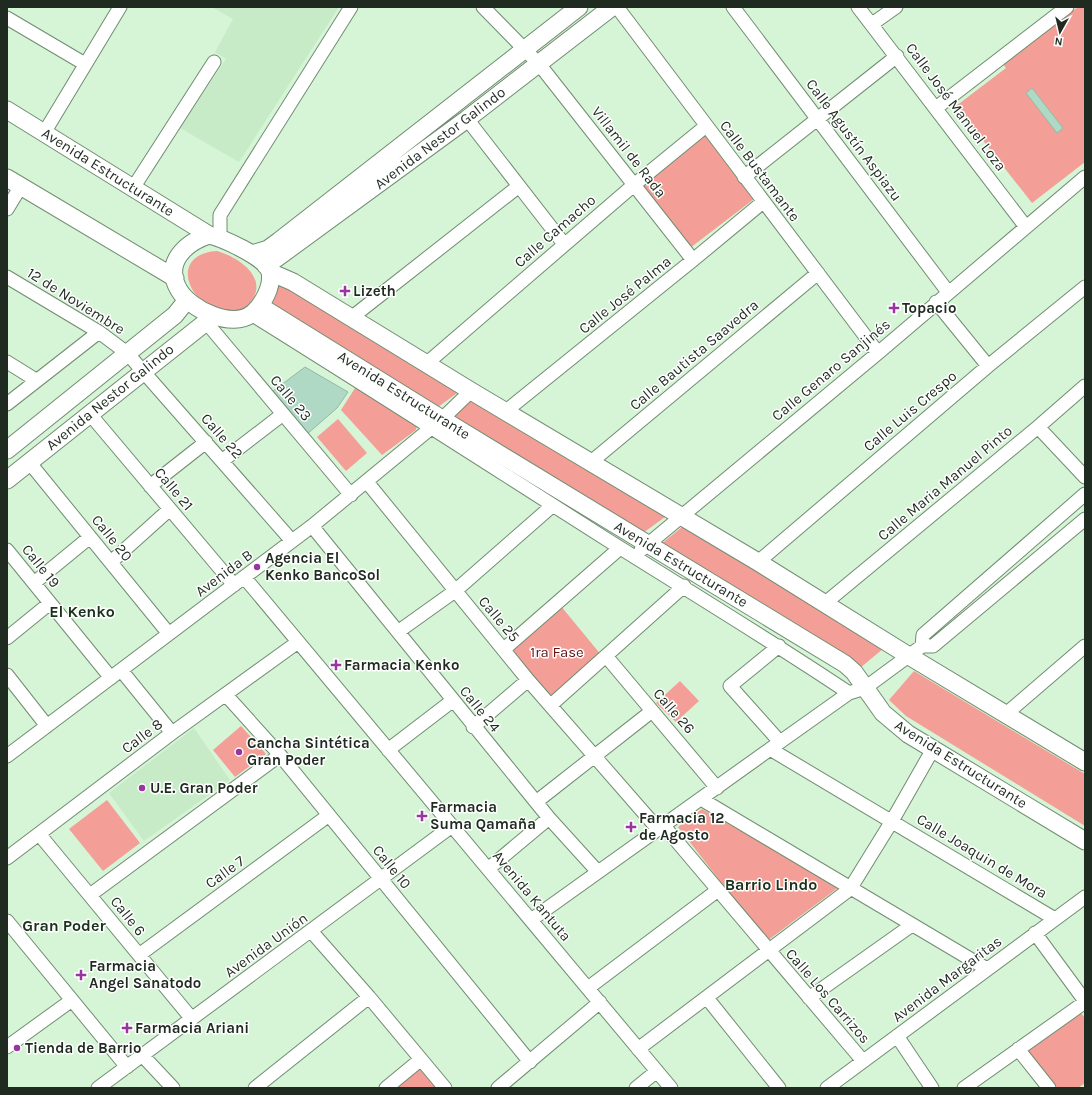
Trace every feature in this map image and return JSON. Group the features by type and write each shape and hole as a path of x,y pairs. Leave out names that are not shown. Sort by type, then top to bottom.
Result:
{"main road":[{"name":"Avenida Nestor Galindo","path":"252,254 268,249 279,241 579,7"},
{"name":"Avenida Nestor Galindo","path":"268,269 467,119 612,7"},
{"name":"Avenida Estructurante","path":"7,110 214,236"},
{"path":"14,182 175,278"},
{"path":"268,269 269,286 256,310 240,319 211,320 187,300 179,290 175,278 175,266 179,255 186,246 196,239 214,236 252,254 268,269 293,282 426,364 758,562 909,656 1085,762"},
{"name":"Avenida Nestor Galindo","path":"7,450 175,315 187,300"},
{"name":"Avenida Estructurante","path":"256,310 437,423 647,544 845,664 854,672 857,691 908,734 1085,841"},
{"name":"Avenida Nestor Galindo","path":"7,480 143,370 211,320"}],"street":[{"path":"44,133 120,7"},
{"path":"214,236 220,215 351,7"},
{"name":"Villamil de Rada","path":"483,7 539,64 635,184 693,260"},
{"name":"Calle Bustamante","path":"618,7 762,202 878,353"},
{"name":"Calle Agustín Aspiazu","path":"733,7 948,292"},
{"name":"Calle José Manuel Loza","path":"858,7 897,56 1026,227"},
{"path":"872,24 896,7"},
{"path":"936,108 1067,7"},
{"path":"7,18 85,64"},
{"path":"744,177 897,56"},
{"path":"133,188 214,62"},
{"path":"467,119 564,244"},
{"name":"Calle Camacho","path":"426,364 564,244 706,126"},
{"name":"Calle Genaro Sanjinés","path":"634,556 878,353 936,302 1085,177"},
{"path":"7,209 14,182"},
{"path":"351,318 519,186"},
{"name":"Calle José Palma","path":"506,411 693,260 762,202"},
{"name":"Calle Bautista Saavedra","path":"590,462 818,273"},
{"name":"12 de Noviembre","path":"7,278 99,332 127,353"},
{"name":"Calle Luis Crespo","path":"758,562 988,366 1085,286"},
{"path":"936,302 988,366"},
{"name":"Calle 23","path":"211,320 283,414 351,495"},
{"path":"7,404 99,332"},
{"name":"Calle 22","path":"127,353 292,541"},
{"path":"7,362 36,380"},
{"name":"Calle Maria Manuel Pinto","path":"824,604 1038,427 1085,386"},
{"name":"Avenida B","path":"7,756 312,526 437,423 471,391"},
{"name":"Calle 21","path":"89,413 170,509 239,581"},
{"path":"222,461 283,414"},
{"name":"Avenida Estructurante","path":"437,423 553,506 779,646 857,691"},
{"path":"1038,427 1085,477"},
{"path":"150,486 206,442"},
{"name":"Calle 20","path":"28,462 169,634"},
{"name":"Calle 25","path":"367,482 528,680 718,890"},
{"path":"922,646 923,635 1085,494"},
{"path":"399,631 455,591 553,506"},
{"path":"111,562 170,509"},
{"path":"530,920 717,788 775,745 922,646 933,646 1085,519"},
{"name":"Calle 24","path":"312,526 399,631 473,727 549,818 598,872"},
{"path":"34,583 90,537"},
{"path":"504,649 620,548"},
{"name":"Calle 19","path":"7,550 50,603 172,733"},
{"name":"Avenida Kantuta","path":"239,581 298,642 671,1088"},
{"path":"551,705 684,586"},
{"path":"7,638 50,603"},
{"name":"Calle 8","path":"7,858 172,733 298,642"},
{"name":"Calle Joaquin de Mora","path":"779,646 730,686 775,745 892,821 1055,919"},
{"path":"1006,714 1085,646"},
{"name":"Calle 26","path":"606,656 717,788"},
{"path":"7,675 47,726"},
{"path":"473,727 528,680"},
{"name":"Calle 10","path":"226,695 280,755 530,1062"},
{"path":"388,750 452,701"},
{"path":"536,802 652,711"},
{"path":"638,1049 850,889 892,821 933,749"},
{"path":"90,895 280,755"},
{"path":"701,799 912,926 987,969"},
{"name":"Calle 7","path":"139,955 329,815"},
{"path":"488,869 549,818"},
{"name":"Avenida Unión","path":"98,1088 452,826"},
{"name":"Calle 6","path":"39,834 192,1019"},
{"path":"588,988 718,890"},
{"name":"Calle Los Carrizos","path":"718,890 768,951 863,1061"},
{"name":"Avenida Margaritas","path":"827,1088 1085,897"},
{"path":"7,921 127,1067"},
{"path":"809,998 912,926"},
{"path":"311,931 369,997 420,1060 445,1088"},
{"path":"964,1088 1018,1048 1085,1002 1035,933"},
{"path":"255,1088 369,997"},
{"path":"707,998 779,1088"},
{"path":"7,1047 72,1000"},
{"path":"498,1088 600,1002"},
{"path":"896,1036 932,1088"},
{"path":"1018,1048 1049,1088"},
{"path":"142,1055 172,1088"},
{"path":"386,1088 420,1060"},
{"path":"636,1088 657,1071"}],"shaded area":[{"path":"212,7 339,7 239,162 180,128 226,59 215,52 233,19"},
{"path":"194,728 230,780 144,841 109,793"}],"green space":[{"path":"1078,7 1085,7 1085,162 1032,203 956,106 1006,68 1003,64"},
{"path":"706,134 754,199 690,248 642,186"},
{"path":"217,251 242,263 254,276 256,293 246,307 238,311 220,310 207,304 196,295 190,284 188,273 191,262 201,255"},
{"path":"274,280 460,391 438,407 270,302"},
{"path":"357,385 417,425 416,430 382,455 341,410"},
{"path":"471,400 665,517 643,533 452,416"},
{"path":"338,419 367,453 346,471 317,437"},
{"path":"682,527 884,648 860,668 661,544"},
{"name":"1ra Fase","path":"560,605 602,656 553,699 510,651"},
{"path":"914,671 1085,774 1085,826 906,716 889,700"},
{"path":"680,681 699,701 676,722 656,703"},
{"name":"Cancha Sintética Gran Poder","path":"241,726 266,754 235,777 213,750"},
{"path":"107,800 140,843 103,871 69,829"},
{"path":"702,809 839,887 767,941 678,827"},
{"path":"1080,1012 1085,1018 1085,1083 1078,1088 1055,1088 1028,1050"},
{"path":"420,1067 442,1088 394,1088"}],"building":[{"path":"1032,88 1063,128 1057,133 1026,93"},
{"path":"305,367 348,392 337,408 306,435 273,391"}],"place":[{"name":"Lizeth","path":"345,291"},
{"name":"Topacio","path":"894,308"},
{"name":"Agencia El Kenko BancoSol","path":"257,567"},
{"name":"Farmacia Kenko","path":"336,665"},
{"name":"Cancha Sintética Gran Poder","path":"239,752"},
{"name":"U.E. Gran Poder","path":"142,788"},
{"name":"Farmacia Suma Qamaña","path":"422,816"},
{"name":"Farmacia 12 de Agosto","path":"631,827"},
{"name":"Farmacia Angel Sanatodo","path":"81,975"},
{"name":"Farmacia Ariani","path":"127,1028"},
{"name":"Tienda de Barrio","path":"17,1048"}],"district":[{"name":"El Kenko","path":"82,611"},
{"name":"Barrio Lindo","path":"771,884"},
{"name":"Gran Poder","path":"64,925"}]}
